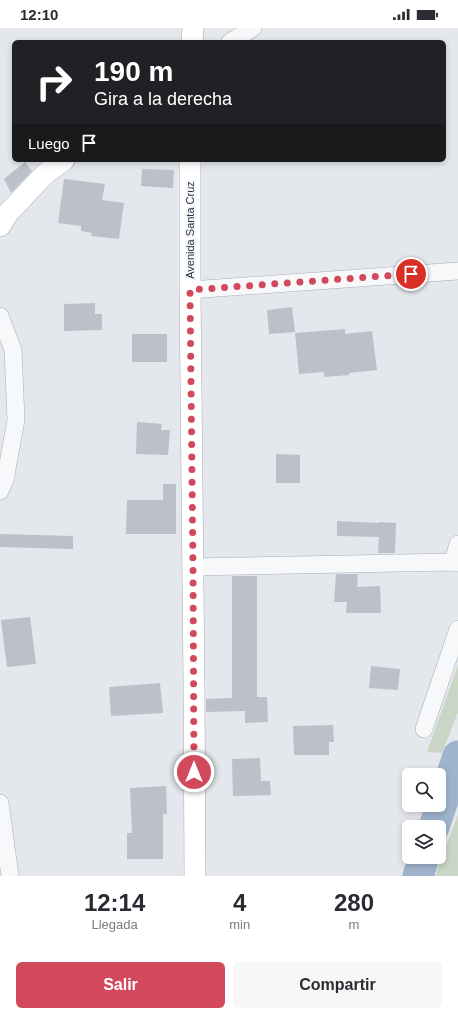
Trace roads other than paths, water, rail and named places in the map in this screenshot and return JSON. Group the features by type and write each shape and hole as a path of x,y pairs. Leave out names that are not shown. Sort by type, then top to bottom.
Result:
{"main road":[{"path":"192,40 193,28"},
{"path":"0,226 8,213 45,174 61,162"},
{"name":"Avenida Santa Cruz","path":"190,162 195,876"}],"street":[{"path":"233,40 253,28"},
{"path":"190,290 458,271"},
{"path":"0,316 13,350 16,420 5,480 0,491"},
{"path":"193,568 456,563 458,544"},
{"path":"424,729 458,629"},
{"path":"0,803 10,876"}],"waterway":[{"path":"436,820 458,756"},
{"path":"418,876 422,864"}]}
